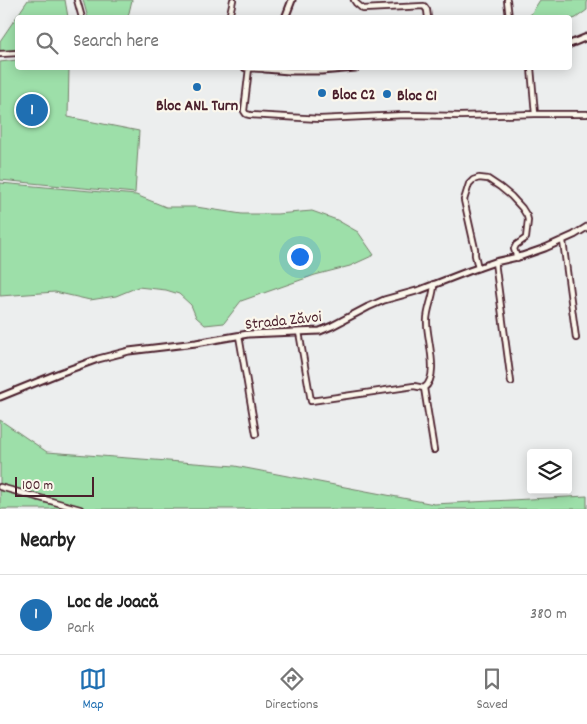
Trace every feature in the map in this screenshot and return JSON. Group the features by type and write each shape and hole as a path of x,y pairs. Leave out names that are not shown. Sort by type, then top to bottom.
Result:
{"street":[{"path":"77,0 81,15"},
{"path":"230,15 233,0"},
{"path":"286,15 292,0"},
{"path":"354,0 363,9 424,6 428,15"},
{"path":"507,0 509,15"},
{"path":"572,43 587,37"},
{"path":"0,54 15,53"},
{"path":"247,70 244,111 246,114 320,119 405,115 587,114"},
{"path":"303,70 333,70"},
{"path":"530,70 535,114"},
{"path":"478,268 464,200 469,184 476,178 485,178 500,187 517,202 527,216 526,238 516,245 514,249 517,258"},
{"name":"Strada Zăvoi","path":"0,397 114,354 263,333 320,330 332,326 368,307 494,262 517,258 545,248 587,226"},
{"path":"563,240 576,338"},
{"path":"494,262 511,382"},
{"path":"424,388 428,384 432,366 427,323 434,284"},
{"path":"299,332 311,401 414,386 424,388"},
{"path":"239,336 256,434"},
{"path":"424,388 434,450"},
{"path":"0,487 80,509"}],"green space":[{"path":"28,0 65,0 68,15 18,15"},
{"path":"83,0 132,0 128,15 87,15"},
{"path":"540,0 587,0 587,10 572,19 572,15 530,15"},
{"path":"15,19 15,50 0,51 0,41"},
{"path":"15,60 15,70 69,70 68,117 139,131 135,193 0,180 0,62"},
{"path":"0,183 136,195 166,207 196,207 242,214 312,211 337,220 358,232 374,255 350,266 315,275 241,301 224,323 205,325 196,317 191,305 179,294 166,290 138,287 116,296 90,300 55,292 0,296"},
{"path":"0,420 47,452 235,466 434,504 587,496 587,509 0,509"}],"place":[{"name":"Bloc ANL Turn","path":"197,87"},
{"name":"Bloc C2","path":"322,93"},
{"name":"Bloc C1","path":"387,94"},
{"name":"Loc de Joacă","path":"32,110"}]}
